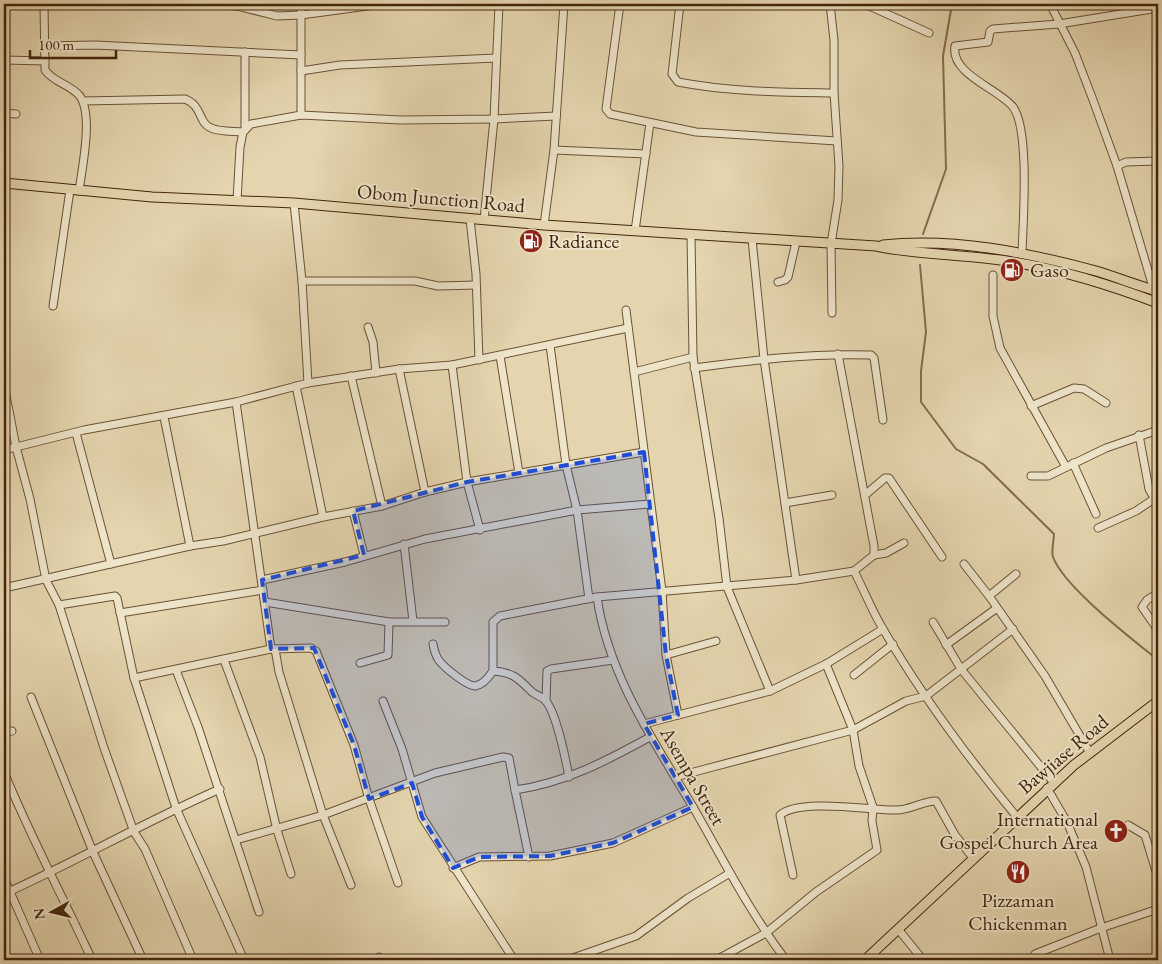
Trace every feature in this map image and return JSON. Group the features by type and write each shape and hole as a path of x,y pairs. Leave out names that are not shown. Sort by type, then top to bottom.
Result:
{"main road":[{"name":"Obom Junction Road","path":"4,183 74,190 294,203 544,225 876,246 907,252 974,256 1020,263 1088,280 1158,303"},
{"name":"Obom Junction Road","path":"876,246 908,242 1022,252 1156,290"},
{"name":"Bawjiase Road","path":"865,960 1016,817 1074,765 1158,701"}],"street":[{"path":"44,4 45,70 49,76 77,93 83,101 85,109 85,147 74,190 53,306"},
{"path":"4,6 153,4"},
{"path":"202,4 236,6 277,16 301,16 352,5 382,4"},
{"path":"301,4 302,116"},
{"path":"484,220 494,119 499,4"},
{"path":"544,225 554,150 564,4"},
{"path":"620,4 606,109 610,114 650,124 696,132 838,141"},
{"path":"680,4 672,74 678,82 714,89 748,92 834,93"},
{"path":"830,4 834,40 834,93 838,141 838,200 830,244 832,313"},
{"path":"865,4 930,33"},
{"path":"1050,4 1075,53 1117,166 1156,290 1158,303"},
{"path":"1022,252 1025,160 1017,113 1007,101 969,75 958,63 954,48 957,44 988,42 990,31 993,29 1059,24 1158,8"},
{"path":"45,46 95,45 301,55"},
{"path":"237,201 244,131 245,52"},
{"path":"301,71 340,66 496,58"},
{"path":"4,60 45,61"},
{"path":"83,101 186,99 194,102 200,110 204,123 211,128 244,131"},
{"path":"4,113 16,114"},
{"path":"244,131 251,124 302,116 401,120 556,116"},
{"path":"635,231 650,124"},
{"path":"554,150 646,154"},
{"path":"1117,166 1126,162 1158,161"},
{"path":"294,203 302,281 308,383"},
{"path":"470,219 476,285 479,360"},
{"path":"691,235 692,357 719,518 727,587 770,691"},
{"path":"752,239 764,359 796,580"},
{"path":"778,282 788,277 796,242"},
{"path":"994,274 993,316 1000,348 1032,406 1070,465 1096,514"},
{"path":"302,281 415,281 438,286 476,285"},
{"path":"626,310 662,590 666,655 678,715"},
{"path":"368,327 374,342 376,373"},
{"path":"4,450 76,433 236,402 308,383 399,369 452,365 628,328"},
{"path":"550,345 566,465 577,510 588,599"},
{"path":"694,368 764,359 838,354 870,355 874,358 884,420"},
{"path":"838,354 872,531 874,555"},
{"path":"500,356 519,473"},
{"path":"634,372 692,357"},
{"path":"452,365 467,482 480,530"},
{"path":"399,369 425,492"},
{"path":"351,376 382,506"},
{"path":"4,385 46,580 59,605 104,748 134,832 145,850 193,960"},
{"path":"296,386 323,516"},
{"path":"1032,406 1074,388 1084,389 1106,403"},
{"path":"236,402 273,649 323,815 351,885"},
{"path":"164,417 190,546"},
{"path":"1031,476 1048,476 1139,435 1158,430"},
{"path":"76,433 111,564"},
{"path":"1098,528 1156,502 1149,489 1139,435"},
{"path":"4,588 190,546 223,541 323,516 382,506 425,492 467,482 644,452"},
{"path":"865,495 885,478 889,478 942,557"},
{"path":"785,503 832,495"},
{"path":"262,580 404,544 577,510 650,504"},
{"path":"353,511 364,555"},
{"path":"434,644 439,661 466,683 479,685 493,671 493,622 500,616 597,597 662,590 727,587 796,580 854,571 874,555 886,553 904,542"},
{"path":"404,544 413,621"},
{"path":"964,564 1013,628 1045,676 1090,753"},
{"path":"854,571 883,629 926,696 972,764 1016,817"},
{"path":"989,596 1016,574"},
{"path":"120,612 263,590"},
{"path":"1158,593 1147,600 1142,607 1158,630"},
{"path":"59,605 114,596 118,600 134,678 176,808 244,960"},
{"name":"Asempa Street","path":"597,597 600,622 613,660 650,737 766,933 786,960"},
{"path":"265,602 389,622 445,622"},
{"path":"946,645 998,608"},
{"path":"360,664 388,655 389,622"},
{"path":"933,622 961,669 1051,786 1086,867 1110,960"},
{"path":"675,777 853,730 906,701 926,696 1013,628"},
{"path":"644,724 770,691 826,664 883,629"},
{"path":"666,655 716,641"},
{"path":"854,675 892,644"},
{"path":"134,678 273,649 312,648 316,651 354,745 369,799 398,883"},
{"path":"224,660 260,757 277,830 291,874"},
{"path":"569,777 563,744 546,701 547,672 551,669 613,660"},
{"path":"716,960 766,933 816,892 877,850 872,821 873,807 859,766 853,730 826,664"},
{"path":"176,670 220,789 259,912"},
{"path":"493,671 511,673 521,679 534,693 546,701"},
{"path":"32,697 41,725 93,852 143,960"},
{"path":"384,701 402,749 422,818 514,960"},
{"path":"4,734 12,731"},
{"path":"515,790 569,777 597,766 650,737"},
{"path":"236,840 277,830 323,815 434,773 503,757 509,758 529,857"},
{"path":"4,772 20,812 51,872 92,960"},
{"path":"7,892 134,832 176,808 220,789"},
{"path":"793,875 780,815 785,811 820,806 873,807 895,810 910,809 936,802 955,835 973,858"},
{"path":"453,868 475,858 550,856 613,843 693,807"},
{"path":"1128,825 1145,835 1157,869 1158,878"},
{"path":"567,960 636,936 688,898 730,873"},
{"path":"4,878 7,892 40,960"},
{"path":"1035,954 1101,928 1158,909"},
{"path":"898,929 923,960"}],"highlighted area":[{"path":"644,452 666,655 678,715 644,724 693,807 613,843 550,856 479,857 453,868 422,817 412,783 369,799 354,745 314,648 271,649 262,580 364,555 353,511 467,482"}],"waterway":[{"path":"923,234 946,169 943,56 952,4"},
{"path":"920,265 926,332 921,371 921,402 956,449 983,464 1054,534 1053,557 1070,583 1100,612 1158,660"}],"place":[{"name":"Radiance","path":"531,241"},
{"name":"Gaso","path":"1012,270"},
{"name":"International Gospel Church Area","path":"1116,831"},
{"name":"Pizzaman Chickenman","path":"1018,872"}]}
